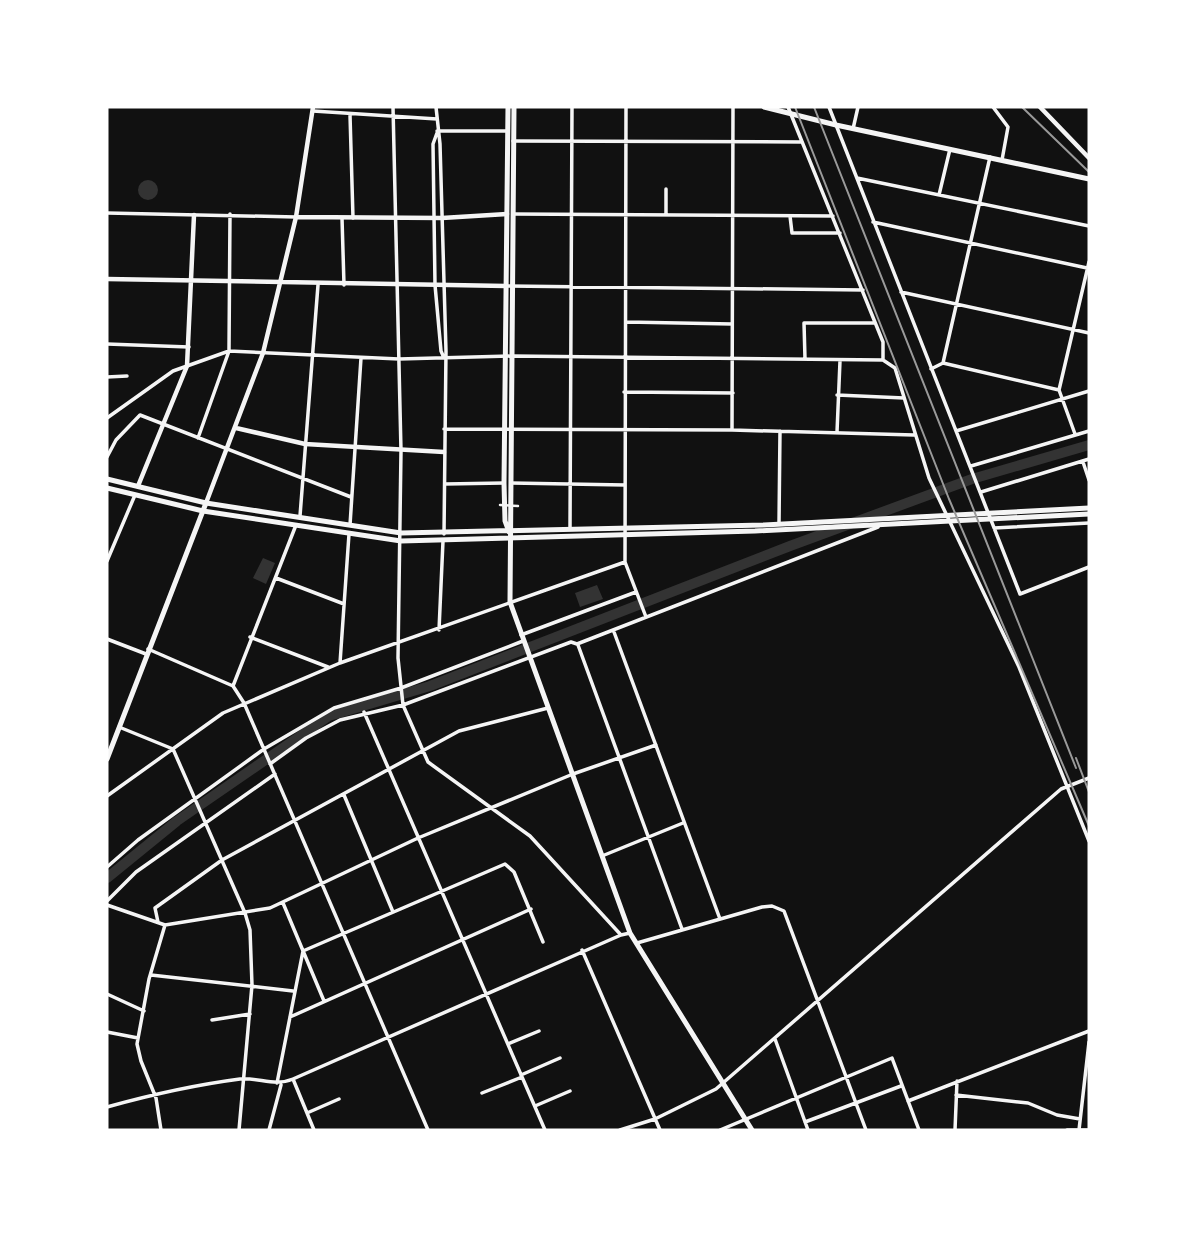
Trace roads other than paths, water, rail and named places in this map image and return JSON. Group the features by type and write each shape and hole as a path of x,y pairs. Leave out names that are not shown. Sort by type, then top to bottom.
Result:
{"main road":[{"path":"508,107 508,131 511,141"},
{"path":"514,107 506,286 513,429 512,522 509,532 510,602 630,933 752,1130"},
{"path":"764,107 789,110 853,129 1089,179"},
{"path":"509,532 505,521 504,483 513,286 510,214"},
{"path":"107,479 206,503 300,519 401,541 509,532 755,531 1089,514"},
{"path":"107,488 203,511 296,525 509,540 1089,508"},
{"path":"107,759 206,503"}],"street":[{"path":"393,107 401,451 399,642 403,704 428,762 530,836 621,935"},
{"path":"436,107 446,351 444,537 439,631"},
{"path":"570,530 572,107"},
{"path":"626,107 628,215 624,357 625,562 646,617"},
{"path":"732,430 735,216 733,107"},
{"path":"829,107 1020,594 1089,567"},
{"path":"853,129 858,107"},
{"path":"993,107 1008,127 1002,160"},
{"path":"1040,107 1089,158"},
{"path":"206,503 263,353 296,216 312,109 437,119"},
{"path":"789,110 883,342 883,360"},
{"path":"350,114 353,218"},
{"path":"437,131 508,131"},
{"path":"437,131 433,144 435,285 440,351 444,358"},
{"path":"511,141 802,142"},
{"path":"939,195 950,148"},
{"path":"943,363 990,156"},
{"path":"857,178 1089,226"},
{"path":"666,189 666,215"},
{"path":"107,213 342,218 442,218 510,214 833,216"},
{"path":"198,438 229,351 230,214"},
{"path":"138,486 187,366 194,215"},
{"path":"790,216 792,233 840,233"},
{"path":"342,218 344,285"},
{"path":"873,222 1088,268"},
{"path":"1075,435 1059,390 1089,262"},
{"path":"107,279 570,289 863,290"},
{"path":"300,519 318,285"},
{"path":"901,292 1089,333"},
{"path":"625,322 732,324"},
{"path":"805,359 804,323 875,323"},
{"path":"107,344 189,347"},
{"path":"107,418 173,372 229,351 399,359 509,356 883,360 895,368 929,478 1019,667 1089,841"},
{"path":"340,663 361,358"},
{"path":"837,432 840,360"},
{"path":"931,369 943,363 1059,390"},
{"path":"107,377 127,376"},
{"path":"956,431 1089,391"},
{"path":"624,392 733,393"},
{"path":"837,395 904,398"},
{"path":"107,457 116,440 140,415 351,497"},
{"path":"236,428 305,444 355,449 444,452"},
{"path":"444,429 732,430 914,435"},
{"path":"779,524 780,431"},
{"path":"970,468 1089,431"},
{"path":"980,491 1089,459"},
{"path":"1083,461 1089,480"},
{"path":"444,484 625,485"},
{"path":"107,561 135,495"},
{"path":"500,505 518,506"},
{"path":"270,763 306,738 340,720 403,704 571,642 578,644 891,522 949,517"},
{"path":"994,528 1089,523"},
{"path":"233,686 296,525"},
{"path":"107,796 223,713 244,703 340,663 439,631 510,602 625,562"},
{"path":"276,578 344,604"},
{"path":"107,867 265,750 334,708 401,690 636,593"},
{"path":"614,631 720,919"},
{"path":"250,638 330,667"},
{"path":"107,639 147,651 233,686 244,703 297,821 428,1130"},
{"path":"578,644 682,929"},
{"path":"158,922 155,908 222,860 459,731 548,708"},
{"path":"364,712 545,1130"},
{"path":"119,727 173,748 246,913 250,930 251,985 239,1130"},
{"path":"275,774 136,872 107,903 166,925 246,913 282,902 322,885 370,859 573,774 656,745"},
{"path":"620,1130 654,1119 716,1089 1061,789 1089,778"},
{"path":"344,795 393,912"},
{"path":"602,856 684,823"},
{"path":"303,951 505,864 514,872 543,942"},
{"path":"282,902 324,1001"},
{"path":"637,943 762,907 772,906 784,911 866,1130"},
{"path":"290,1017 531,909"},
{"path":"161,1130 154,1094 141,1061 138,1038 150,975 166,925"},
{"path":"107,1107 154,1094 244,1079 279,1084 582,950 630,933"},
{"path":"582,950 660,1130"},
{"path":"269,1130 293,991 303,951"},
{"path":"150,975 293,991"},
{"path":"107,994 144,1011"},
{"path":"212,1020 250,1014"},
{"path":"508,1044 539,1031"},
{"path":"908,1101 1089,1031"},
{"path":"107,1032 138,1038"},
{"path":"775,1039 808,1130"},
{"path":"1079,1130 1089,1042"},
{"path":"482,1093 560,1058"},
{"path":"720,1130 892,1058 919,1130"},
{"path":"293,1079 314,1130"},
{"path":"955,1130 957,1081"},
{"path":"805,1122 902,1085"},
{"path":"535,1106 570,1091"},
{"path":"957,1095 1028,1103 1057,1115 1080,1119"},
{"path":"307,1113 339,1100"},
{"path":"1067,1130 1089,1130"}],"waterway":[{"path":"107,878 177,821 329,716 430,686 790,546 972,479 1089,445"}],"railway":[{"path":"795,107 949,499 1089,826"},
{"path":"814,107 1076,768"},
{"path":"1022,107 1089,172"},
{"path":"1076,758 1089,792"}]}
